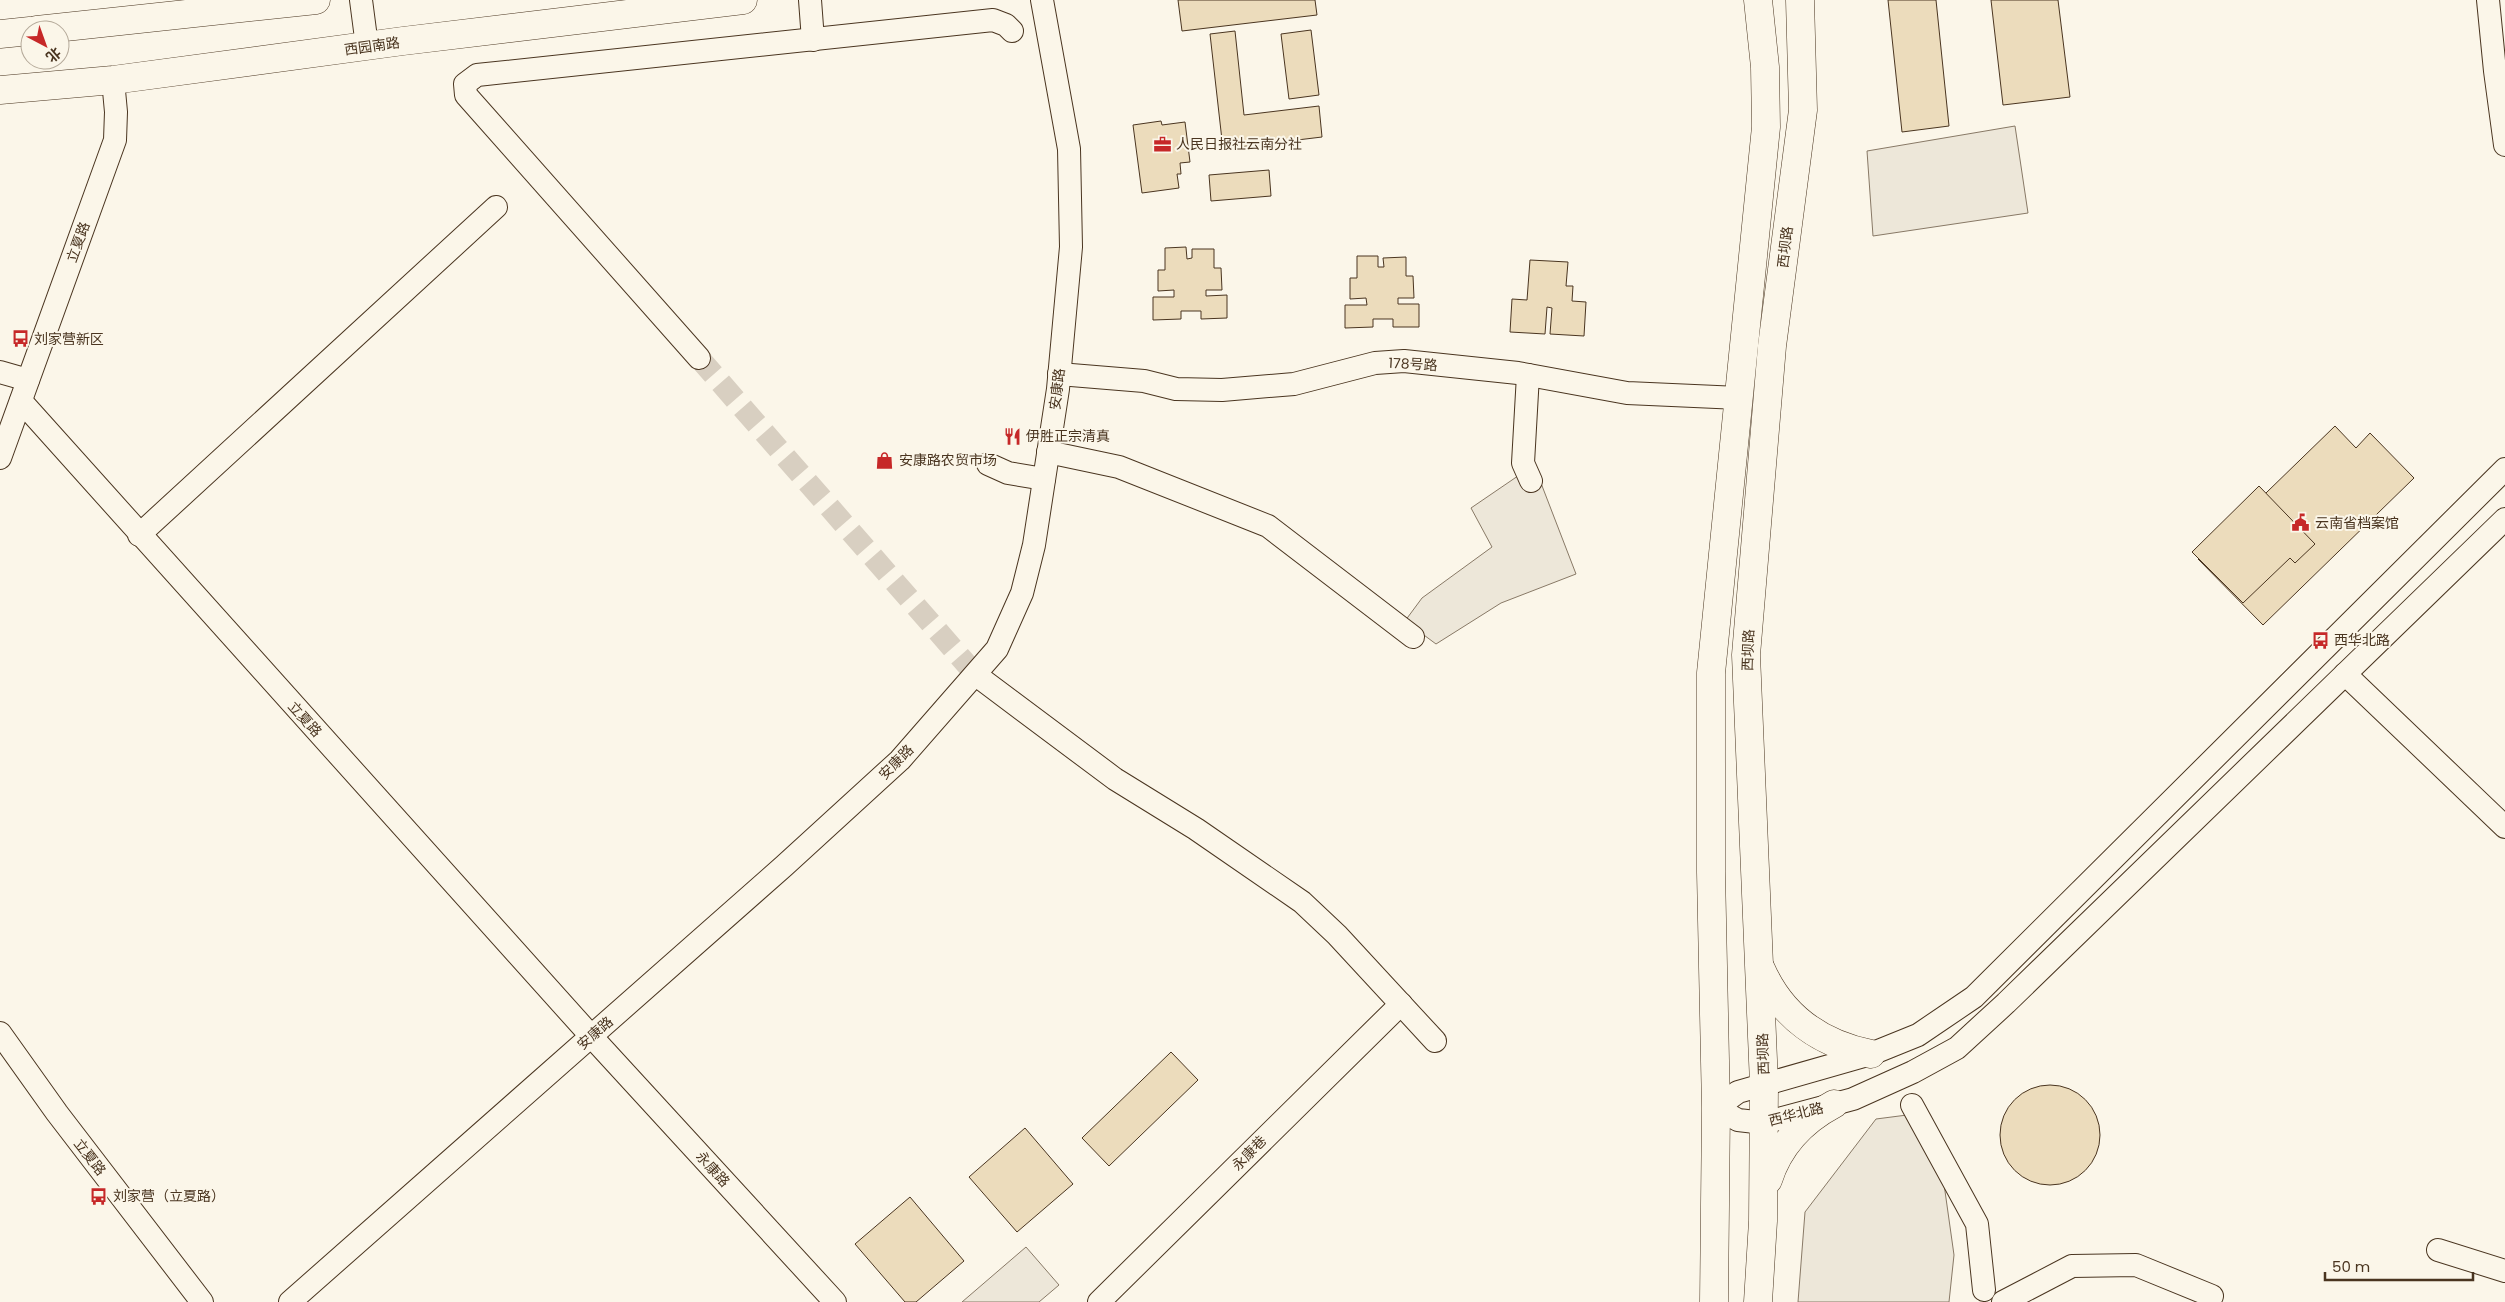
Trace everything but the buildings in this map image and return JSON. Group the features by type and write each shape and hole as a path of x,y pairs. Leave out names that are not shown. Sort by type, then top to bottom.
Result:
{"main road":[{"path":"70,27 316,0"},
{"name":"西园南路","path":"0,90 113,80 367,46 743,0"},
{"path":"1714,1302 1716,1108 1711,872 1711,673 1766,127 1765,67 1758,0"},
{"name":"西坝路","path":"1758,1302 1764,1203 1764,1084 1746,654 1772,346 1803,110 1800,0"},
{"path":"0,34 20,32"},
{"path":"1759,965 1778,1001 1807,1029 1837,1046 1871,1054"},
{"path":"1764,1203 1771,1168 1789,1138 1810,1119 1834,1104"}],"street":[{"path":"361,0 367,46"},
{"path":"810,0 812,40"},
{"name":"安康路","path":"290,1302 784,866 900,760 997,649 1022,593 1034,545 1059,374 1071,248 1069,149 1042,0"},
{"path":"2488,0 2505,145"},
{"path":"699,358 466,95 465,84 477,75 992,20 1006,25 1012,31"},
{"name":"立夏路","path":"0,458 115,140 116,112 113,80"},
{"path":"139,535 496,207"},
{"name":"178号路","path":"1059,374 1144,382 1176,390 1222,390 1294,384 1375,362 1404,361 1528,375 1627,393 1739,398"},
{"path":"0,372 24,391"},
{"path":"1528,375 1523,463 1531,482"},
{"name":"立夏路","path":"24,391 139,535 592,1036"},
{"path":"1048,452 1119,467 1268,526 1413,637"},
{"path":"988,464 1008,473 1044,479"},
{"path":"1716,1108 1738,1092 1871,1054 1918,1036 1974,997 2505,469"},
{"name":"西华北路","path":"1716,1108 1738,1120 1764,1123 1853,1099 1912,1072 1957,1048 2006,1003 2505,519"},
{"path":"2345,674 2505,827"},
{"path":"976,675 1115,778 1196,829 1295,896 1337,935 1435,1041"},
{"name":"永康巷","path":"1099,1302 1401,1004"},
{"name":"立夏路","path":"0,1033 57,1113 202,1302"},
{"name":"永康路","path":"592,1036 835,1302"},
{"path":"1912,1105 1977,1224 1984,1290"},
{"path":"2438,1250 2505,1270"},
{"path":"2004,1302 2072,1266 2136,1265 2212,1296"}],"shaded area":[{"path":"2015,126 2028,213 1873,236 1867,151"},
{"path":"1534,465 1576,574 1501,603 1436,644 1405,621 1422,598 1492,547 1471,508"},
{"path":"1907,1115 1943,1177 1954,1255 1949,1302 1798,1302 1805,1212 1876,1119"},
{"path":"1026,1247 1059,1285 1039,1302 962,1302"}],"tunnel":[{"path":"699,358 976,675"}],"place":[{"name":"人民日报社云南分社","path":"1162,144"},
{"name":"刘家营新区","path":"20,339"},
{"name":"伊胜正宗清真","path":"1012,436"},
{"name":"安康路农贸市场","path":"885,460"},
{"name":"云南省档案馆","path":"2301,523"},
{"name":"西华北路","path":"2320,640"},
{"name":"刘家营（立夏路）","path":"99,1196"}]}
